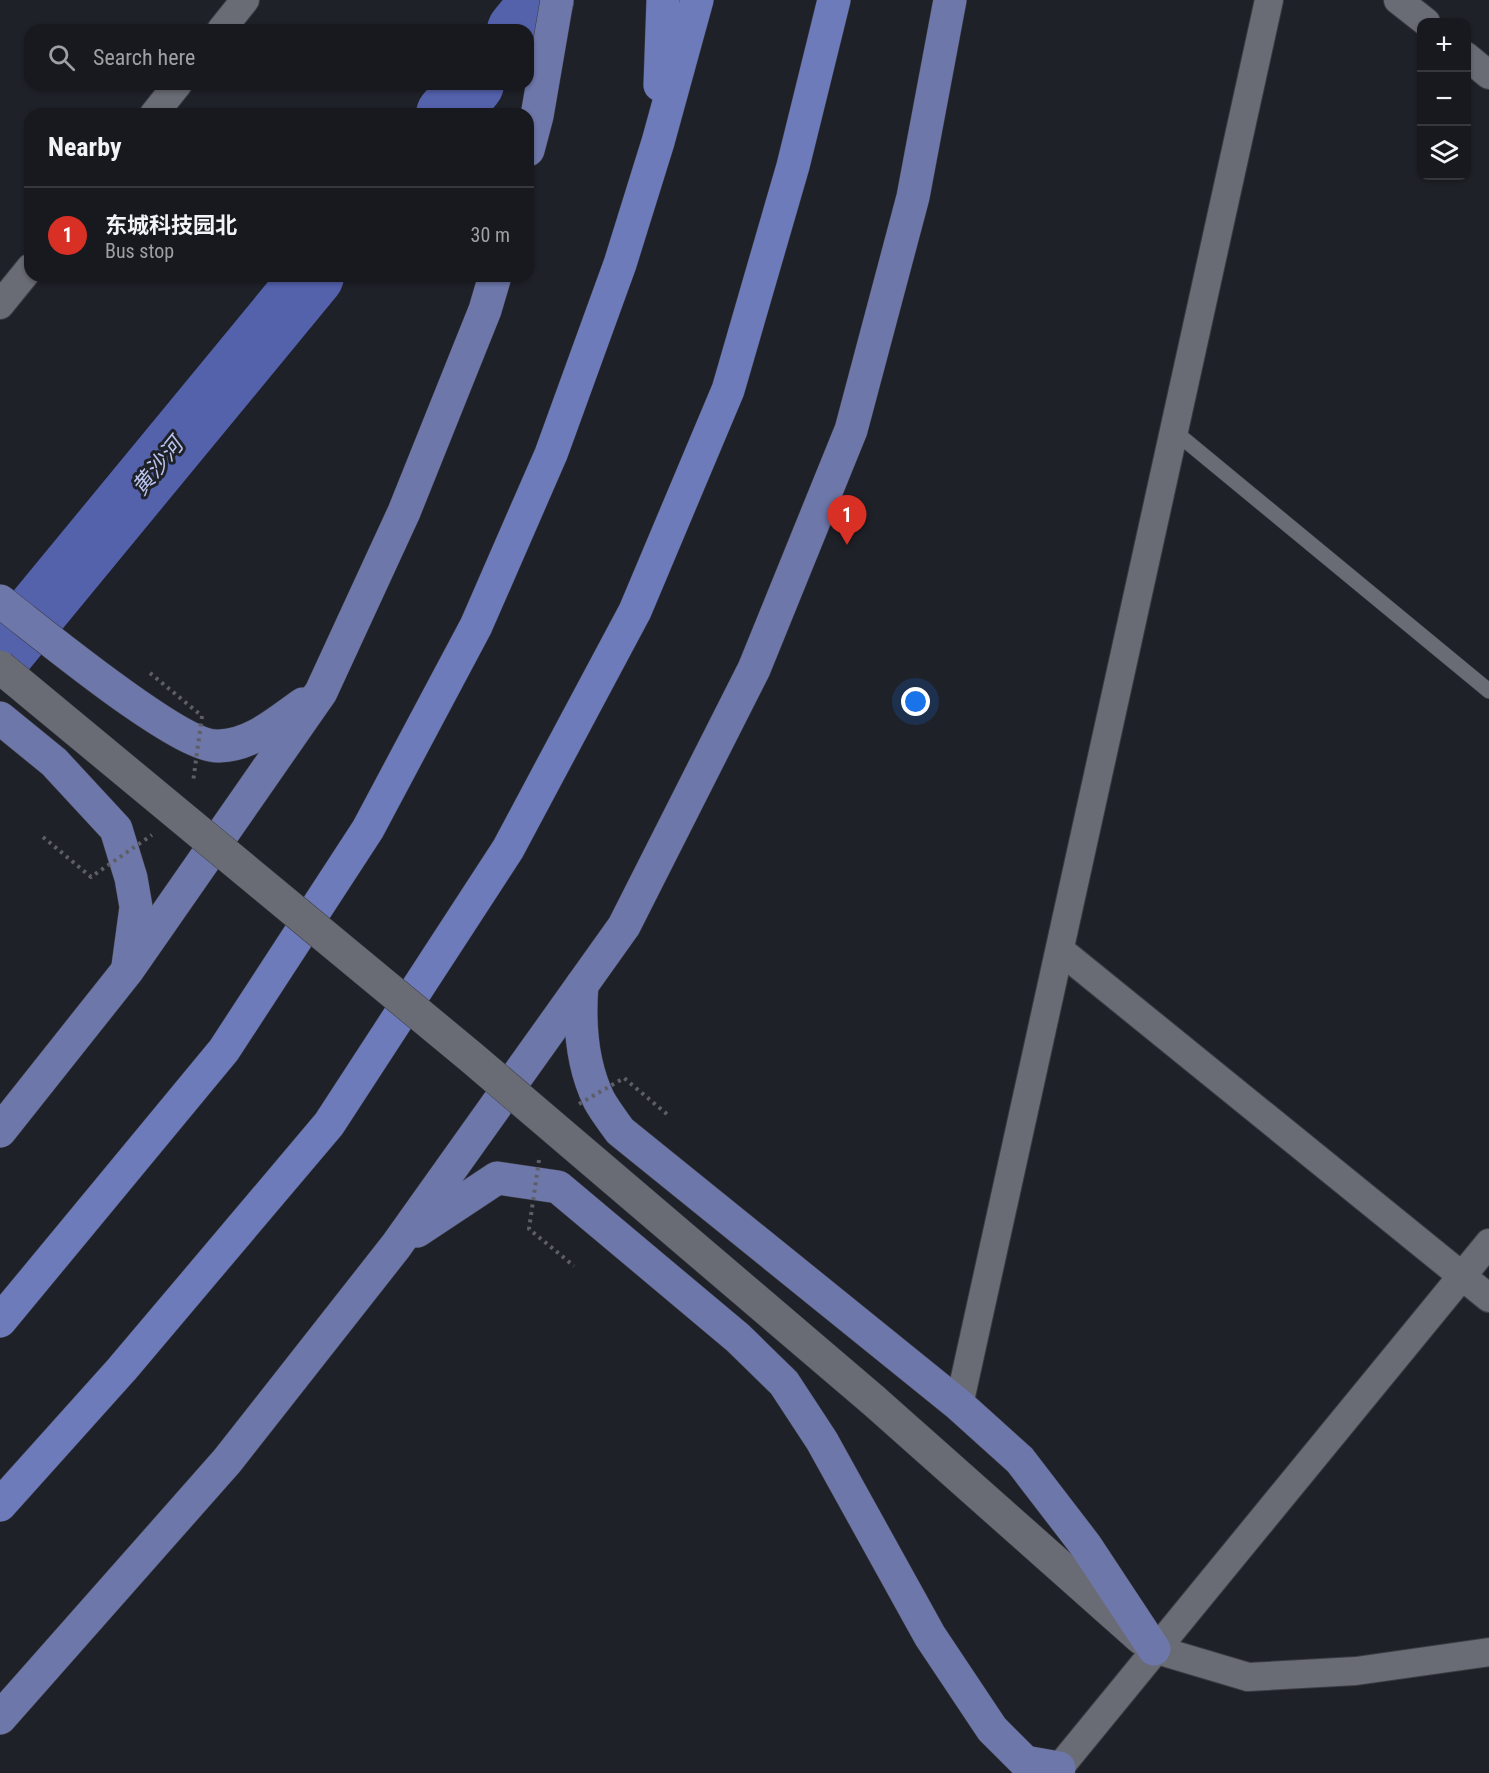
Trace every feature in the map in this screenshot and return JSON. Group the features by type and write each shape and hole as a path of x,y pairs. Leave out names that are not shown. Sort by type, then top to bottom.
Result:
{"highway":[{"path":"658,142 663,0"},
{"path":"0,1321 224,1050 368,829 476,626 551,454 620,264 658,142 697,0"},
{"path":"0,1505 122,1369 329,1124 508,849 635,611 729,390 794,166 834,0"}],"main road":[{"path":"534,126 556,0"},
{"path":"0,1718 227,1461 396,1246 624,926 754,669 851,430 913,197 950,0"},
{"path":"0,1131 127,971 321,692 404,512 486,310 493,282"},
{"path":"0,601 109,685 180,733 217,747 252,739 321,692"},
{"path":"0,718 54,762 116,829 131,878 136,907 127,971"},
{"path":"582,985 579,1021 586,1059 599,1099 620,1131 959,1405 1020,1460 1086,1546 1154,1649"},
{"path":"396,1246 463,1199 497,1179 558,1187 738,1338 784,1383 822,1441 930,1636 992,1729 1025,1762 1059,1771"}],"street":[{"path":"226,24 246,0"},
{"path":"959,1405 1269,0"},
{"path":"1398,0 1421,18"},
{"path":"1471,59 1489,75"},
{"path":"159,108 173,90"},
{"path":"0,305 24,275"},
{"path":"0,667 471,1057 873,1400 1154,1649 1248,1677 1356,1671 1489,1652"},
{"path":"1060,950 1489,1298"},
{"path":"1059,1771 1154,1649 1489,1243"}],"lane":[{"path":"1174,431 1489,691"}],"path":[{"path":"150,673 202,716 191,793"},
{"path":"43,837 90,877 154,834"},
{"path":"577,1106 624,1077 668,1114"},
{"path":"541,1150 529,1229 574,1266"}],"waterway":[{"name":"黄沙河","path":"523,24 543,0"},
{"name":"黄沙河","path":"452,108 468,90"},
{"name":"黄沙河","path":"0,656 308,282"}],"place":[{"name":"东城科技园北","path":"847,545"}]}
